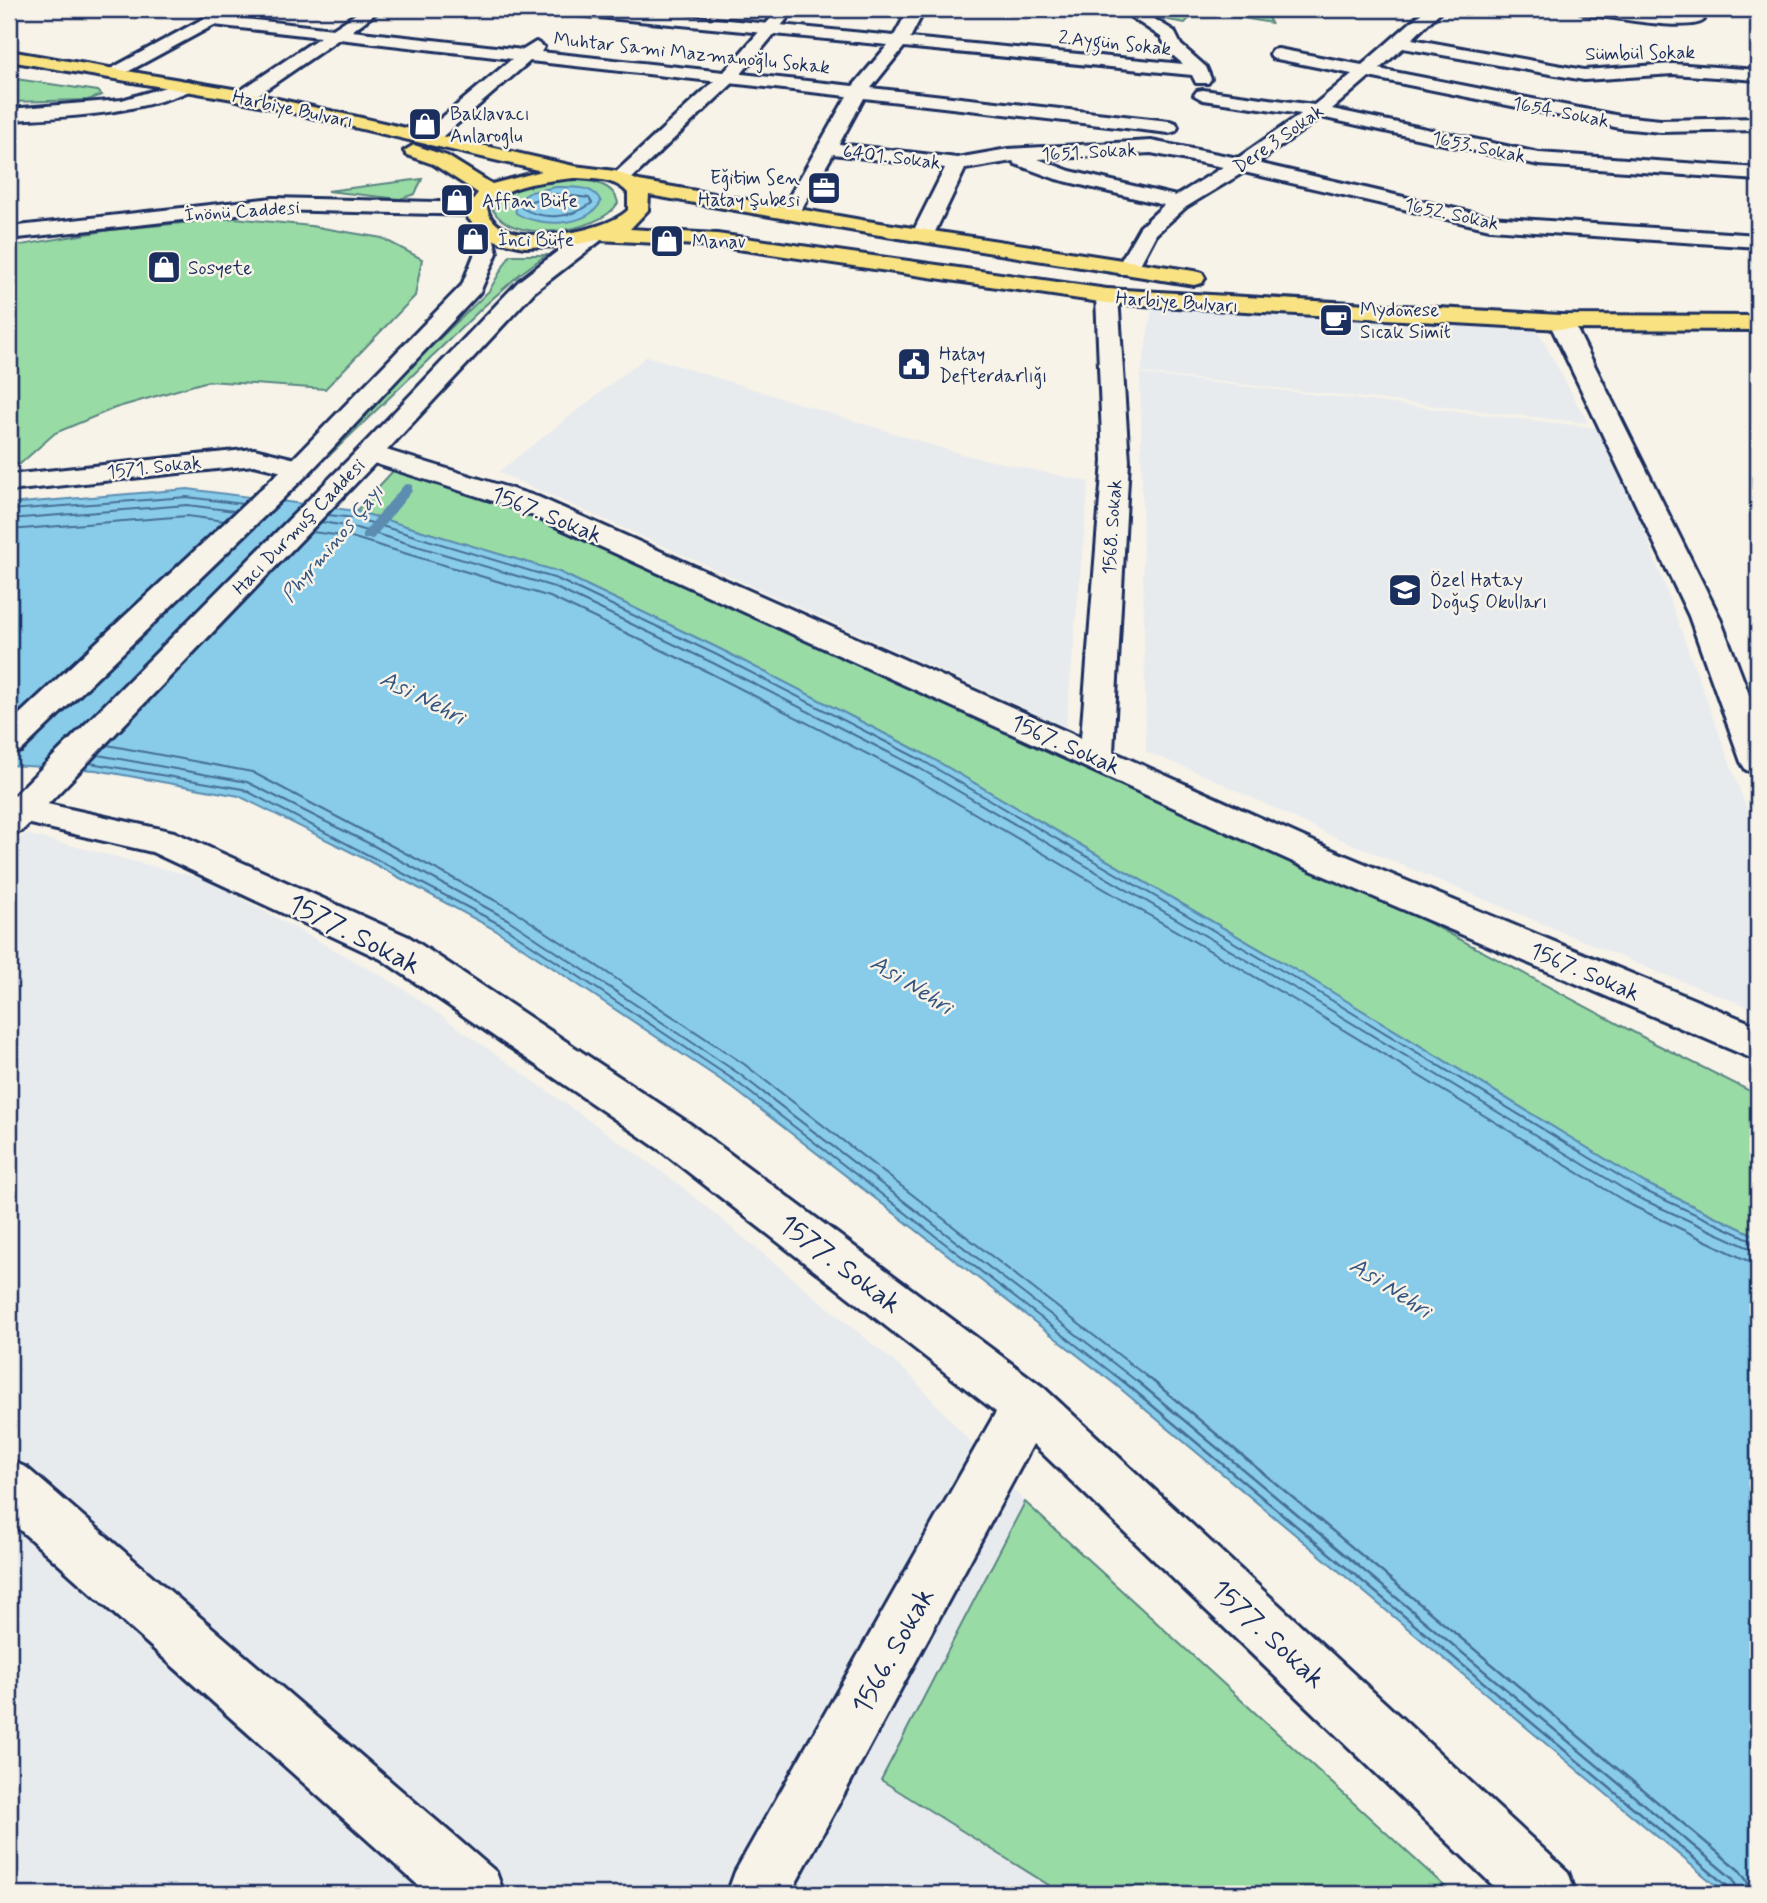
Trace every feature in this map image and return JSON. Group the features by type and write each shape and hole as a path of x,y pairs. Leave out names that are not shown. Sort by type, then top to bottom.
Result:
{"main road":[{"name":"Harbiye Bulvarı","path":"9,57 243,97 574,172"},
{"name":"Harbiye Bulvarı","path":"9,66 361,133 440,160 492,193"},
{"name":"Harbiye Bulvarı","path":"1758,306 1562,308 1107,296 717,240 596,235 544,241 517,239 495,233 479,216 492,193 529,178 574,172 600,173 627,182 790,213 1127,269 1335,294 1562,308 1758,323"},
{"name":"Harbiye Bulvarı","path":"596,235 620,226 634,216 640,206 640,196 627,182"}],"street":[{"path":"112,73 232,9"},
{"path":"243,97 373,9"},
{"path":"627,182 730,76 787,9"},
{"path":"790,213 859,91 900,41 917,9"},
{"path":"1127,9 1168,34 1171,47 1200,71 1203,94"},
{"name":"Dere 3 Sokak","path":"1127,269 1147,231 1179,203 1241,165 1318,111 1435,9"},
{"path":"1584,9 1664,19 1696,20"},
{"path":"428,139 525,57 567,17"},
{"name":"2.Aygün Sokak","path":"567,17 771,28 1200,71"},
{"name":"Muhtar Sami Mazmanoğlu Sokak","path":"211,20 525,57 859,91 1179,117"},
{"name":"Sümbül Sokak","path":"1400,42 1584,75 1673,69 1753,75"},
{"name":"1654. Sokak","path":"1278,54 1620,122 1661,126 1758,124"},
{"path":"1753,75 1744,86 1756,107"},
{"path":"9,115 131,104 167,95 186,86"},
{"name":"1653. Sokak","path":"1203,94 1318,111 1539,159 1758,174"},
{"name":"1651. Sokak","path":"957,164 1008,155 1151,147 1203,94"},
{"name":"1652. Sokak","path":"1151,147 1241,165 1490,223 1758,241"},
{"name":"6401. Sokak","path":"827,148 957,164"},
{"path":"1008,155 1063,175 1179,203"},
{"path":"922,236 957,164"},
{"name":"İnönü Caddesi","path":"9,233 80,223 273,204 479,216"},
{"name":"Hacı Durmuş Caddesi","path":"9,743 299,468 472,287 486,253 479,216"},
{"name":"Hacı Durmuş Caddesi","path":"14,816 363,460 527,286 596,235"},
{"name":"1568. Sokak","path":"1096,758 1116,461 1107,296"},
{"path":"1562,308 1704,616 1758,762"},
{"name":"1571. Sokak","path":"9,483 254,457 299,468"},
{"name":"1567. Sokak","path":"363,460 528,503 1326,862 1758,1044"},
{"name":"1577. Sokak","path":"14,816 161,841 396,948 675,1137 1027,1405 1546,1894"},
{"name":"1566. Sokak","path":"757,1894 1027,1405"},
{"path":"9,1486 474,1894"}],"shaded area":[{"path":"1153,303 1535,326 1588,423 1141,373"},
{"path":"647,356 961,454 1089,482 1066,727 498,472"},
{"name":"Özel Hatay Doğuş Okulları","path":"1140,374 1607,429 1758,839 1758,1010 1660,973 1328,834 1204,775 1146,752"},
{"path":"26,834 208,880 398,985 676,1182 909,1374 1025,1502 881,1780 1063,1894 9,1894 9,849"}],"green space":[{"path":"1141,9 1263,9 1271,23 1197,10 1185,23 1157,18"},
{"path":"9,78 98,91 102,95 88,100 9,102"},
{"path":"422,179 415,194 400,199 327,191"},
{"path":"557,179 584,180 602,185 615,195 618,203 608,214 593,222 555,231 517,228 503,221 493,210 502,195 510,190"},
{"path":"235,218 311,226 382,238 422,259 415,296 325,389 208,381 115,408 55,433 20,464 9,465 9,247 110,230"},
{"path":"510,255 546,255 482,308 330,455 405,372 489,291"},
{"path":"405,458 1291,849 1650,1041 1758,1095 1758,1237 1645,1183 1304,975 926,755 720,649 559,572 356,511"},
{"path":"1025,1502 1453,1894 1063,1894 881,1780"}],"water":[{"path":"556,187 575,187 594,192 601,202 594,211 573,221 549,223 525,218 516,213 515,202 531,192"},
{"name":"Asi Nehri","path":"188,489 356,511 559,572 720,649 926,755 1304,975 1645,1183 1758,1237 1758,1894 1726,1894 1116,1385 730,1086 499,932 367,860 239,796 96,770 9,765 9,504"}],"waterway":[{"name":"Phyrminos Çayı","path":"1161,19 1167,9"},
{"name":"Phyrminos Çayı","path":"368,536 408,488"}],"place":[{"name":"Baklavacı Anlaroglu","path":"425,124"},
{"name":"Eğitim Sen Hatay Şubesi","path":"824,188"},
{"name":"Affan Büfe","path":"457,200"},
{"name":"İnci Büfe","path":"473,239"},
{"name":"Manav","path":"667,241"},
{"name":"Sosyete","path":"164,267"},
{"name":"Mydonese Sıcak Simit","path":"1336,320"},
{"name":"Hatay Defterdarlığı","path":"914,364"},
{"name":"Özel Hatay Doğuş Okulları","path":"1405,590"}]}
